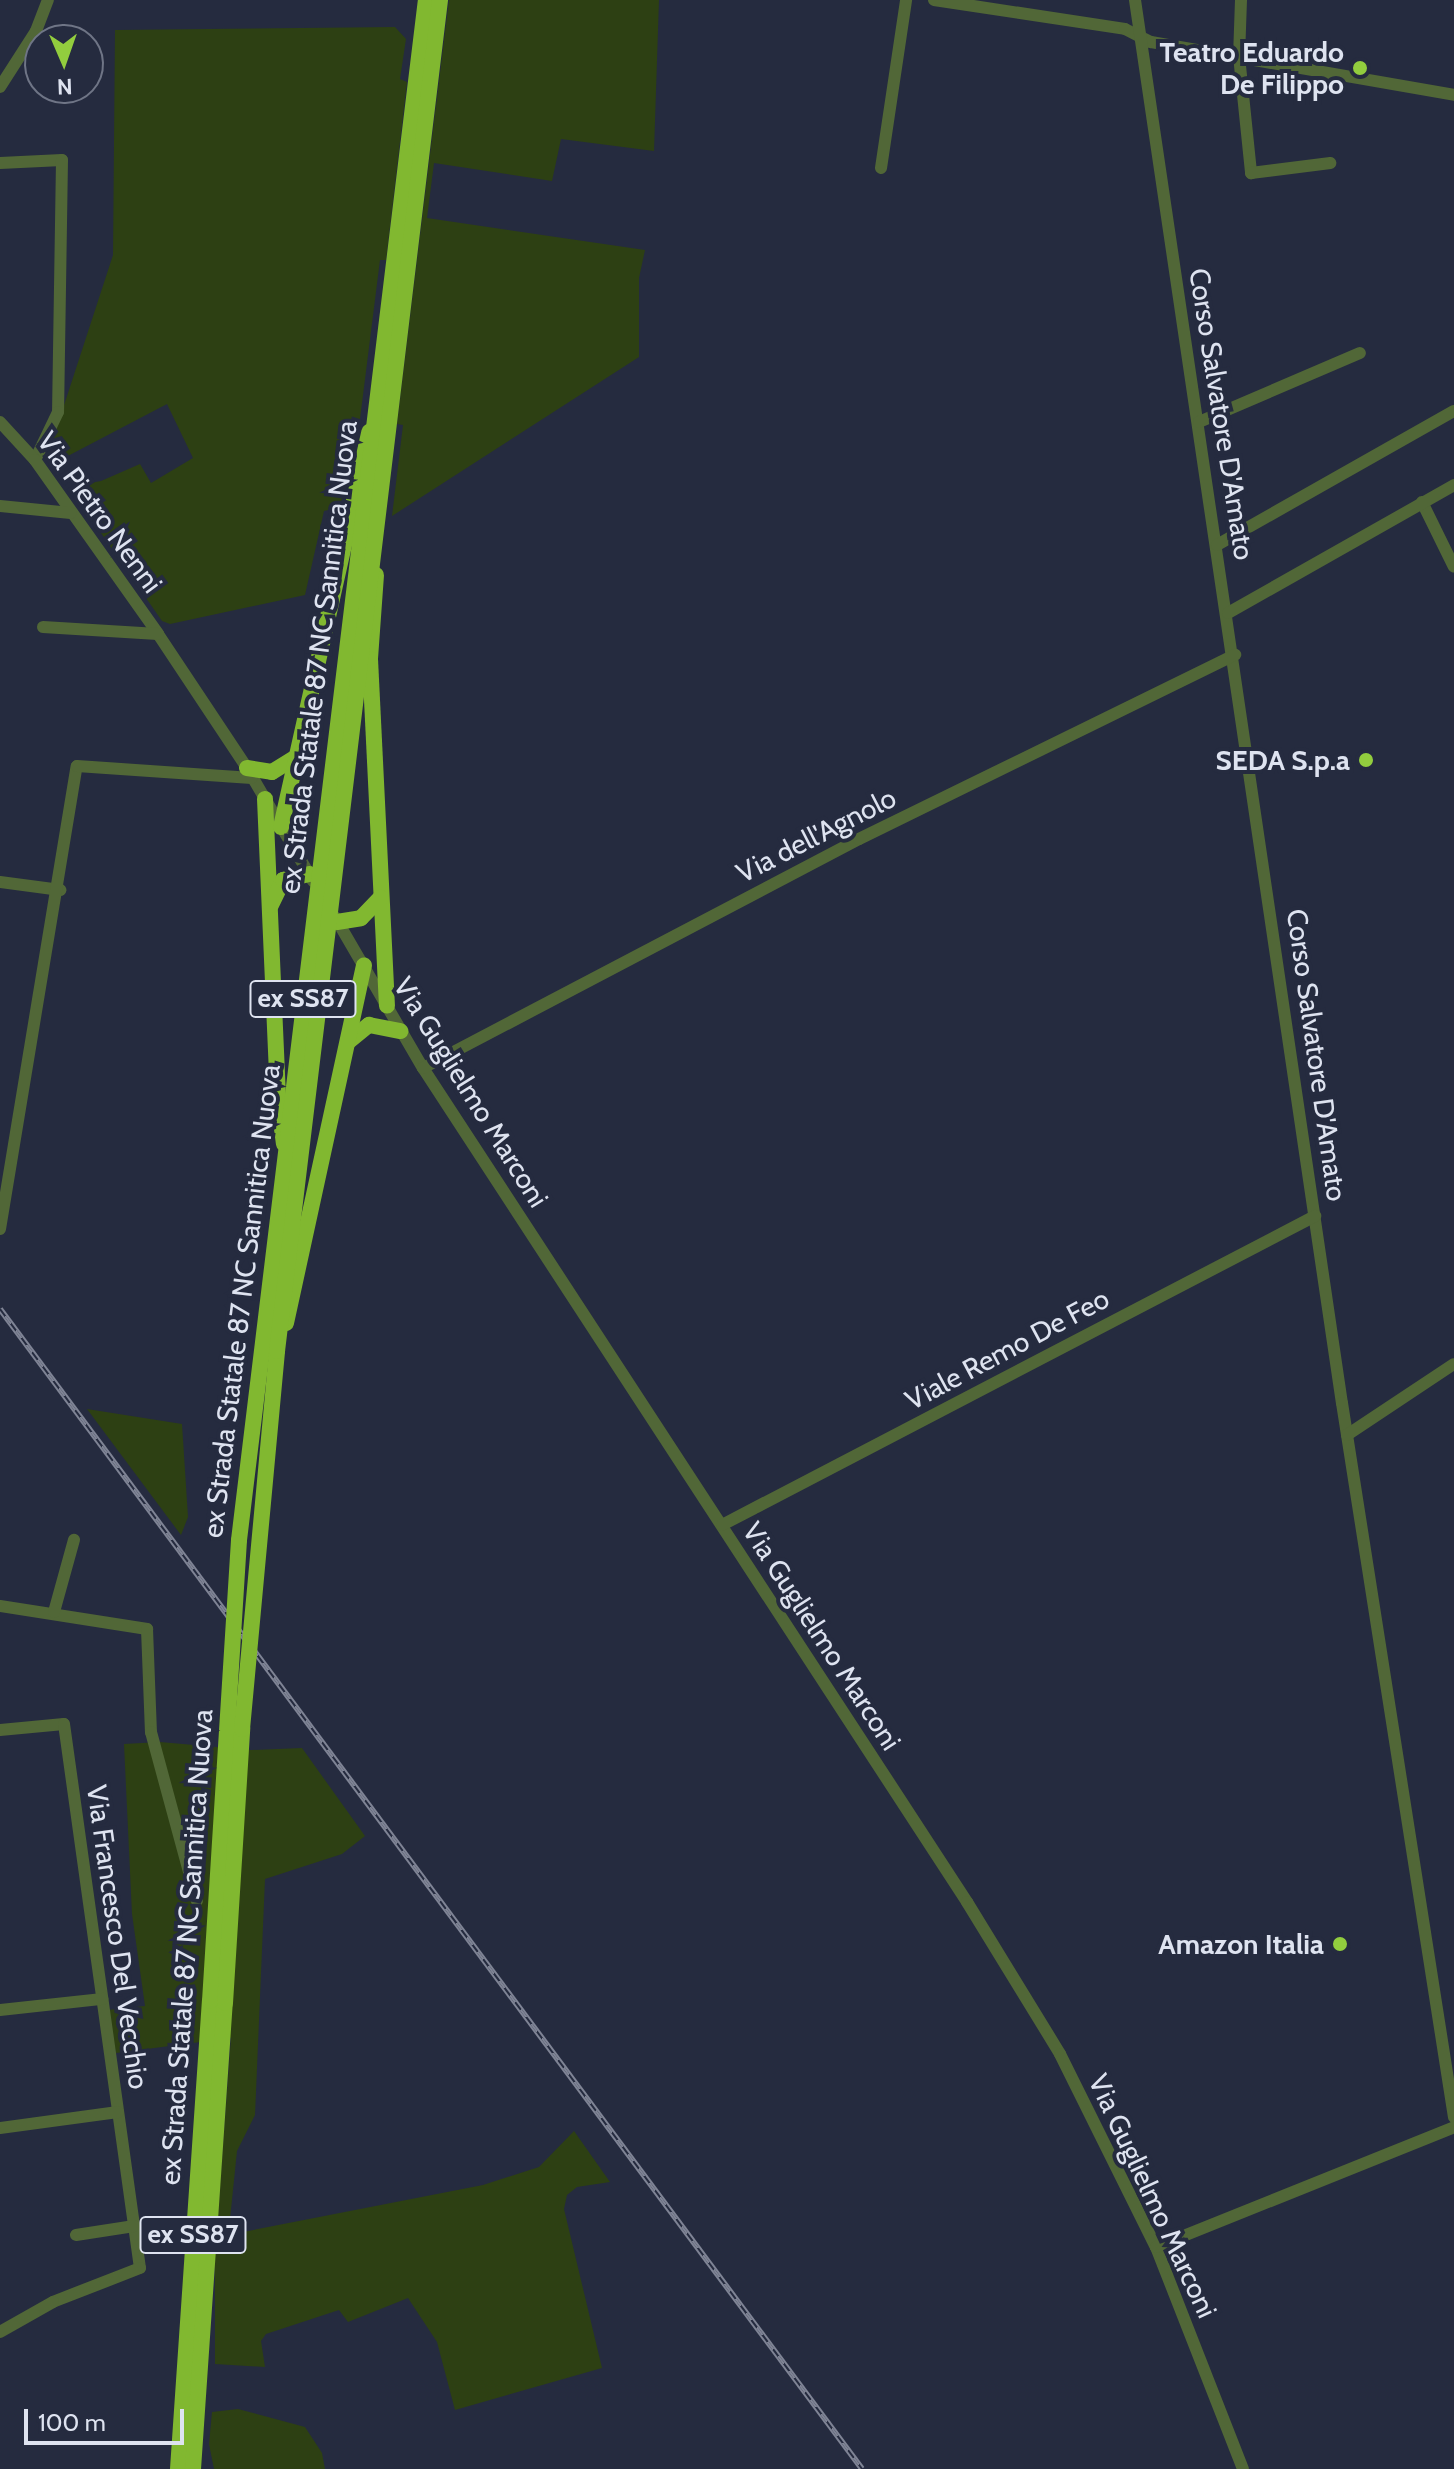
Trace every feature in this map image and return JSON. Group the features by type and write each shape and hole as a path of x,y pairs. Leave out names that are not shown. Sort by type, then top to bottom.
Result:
{"highway":[{"name":"ex Strada Statale 87 NC Sannitica Nuova","path":"193,2469 239,1540 371,422 426,0"},
{"name":"ex Strada Statale 87 NC Sannitica Nuova","path":"178,2469 276,1359 374,525 440,0"},
{"path":"281,827 371,422"},
{"path":"374,525 376,597 370,659 387,1006"},
{"path":"250,773 272,772 296,757"},
{"path":"265,799 269,912 285,1145"},
{"path":"269,912 283,880 305,868"},
{"path":"337,922 361,918 380,898"},
{"path":"276,1359 364,965"},
{"path":"345,1050 361,1027 382,1025 400,1031"}],"street":[{"path":"0,87 36,31 48,0"},
{"path":"881,168 906,0"},
{"path":"934,0 1139,32 1151,42 1454,95"},
{"name":"Corso Salvatore D'Amato","path":"1135,0 1235,655 1347,1435 1454,2117"},
{"path":"1241,0 1239,56 1251,173 1330,163"},
{"path":"0,163 62,160 58,412 35,460"},
{"path":"1199,422 1360,353"},
{"path":"1217,545 1454,411"},
{"name":"Via Pietro Nenni","path":"0,422 35,460 158,634 250,773 305,868"},
{"path":"1228,613 1454,485"},
{"path":"1422,502 1454,567"},
{"path":"0,506 71,513"},
{"name":"Via Pietro Nenni","path":"43,627 158,634"},
{"name":"Via dell'Agnolo","path":"423,1068 859,839 1235,655"},
{"path":"0,1229 60,890 77,766 250,773"},
{"name":"Via Guglielmo Marconi","path":"305,868 423,1068 722,1525 1052,2041 1156,2247 1243,2469"},
{"path":"0,882 60,890"},
{"name":"Viale Remo De Feo","path":"722,1525 1315,1216"},
{"path":"1347,1435 1454,1364"},
{"path":"54,1612 74,1540"},
{"path":"0,1606 54,1612 147,1629 151,1732 197,1901"},
{"name":"Via Francesco Del Vecchio","path":"0,1730 64,1724 140,2268 53,2302 0,2332"},
{"path":"0,2010 102,1999"},
{"path":"0,2128 118,2112"},
{"path":"1156,2247 1454,2127"},
{"path":"76,2235 134,2226"}],"green space":[{"path":"449,0 659,0 654,151 561,139 552,181 434,163 427,218 645,250 639,278 639,357 392,516 403,425 397,424"},
{"path":"395,27 406,39 400,79 407,82 386,260 380,260 360,419 351,419 341,507 324,511 305,595 170,624 162,621 74,494 79,485 101,481 140,464 151,483 193,458 167,404 64,458 52,442 113,255 115,30"},
{"path":"87,1409 182,1424 188,1517 181,1535"},
{"path":"160,1742 251,1750 302,1748 365,1836 342,1854 265,1879 255,2115 237,2151 229,2229 238,2233 483,2185 539,2167 574,2131 610,2182 577,2187 567,2195 564,2209 602,2368 455,2410 437,2342 408,2298 348,2322 339,2310 266,2334 261,2341 265,2367 215,2364 215,2253 231,2038 116,2053 108,2010 145,2006 132,1914 124,1744"},
{"path":"238,2409 305,2427 322,2453 325,2469 214,2469 209,2444 212,2412"}],"railway":[{"path":"0,1309 862,2469"}],"place":[{"name":"Teatro Eduardo De Filippo","path":"1360,68"},
{"name":"SEDA S.p.a","path":"1366,760"},
{"name":"Amazon Italia","path":"1340,1944"}]}
